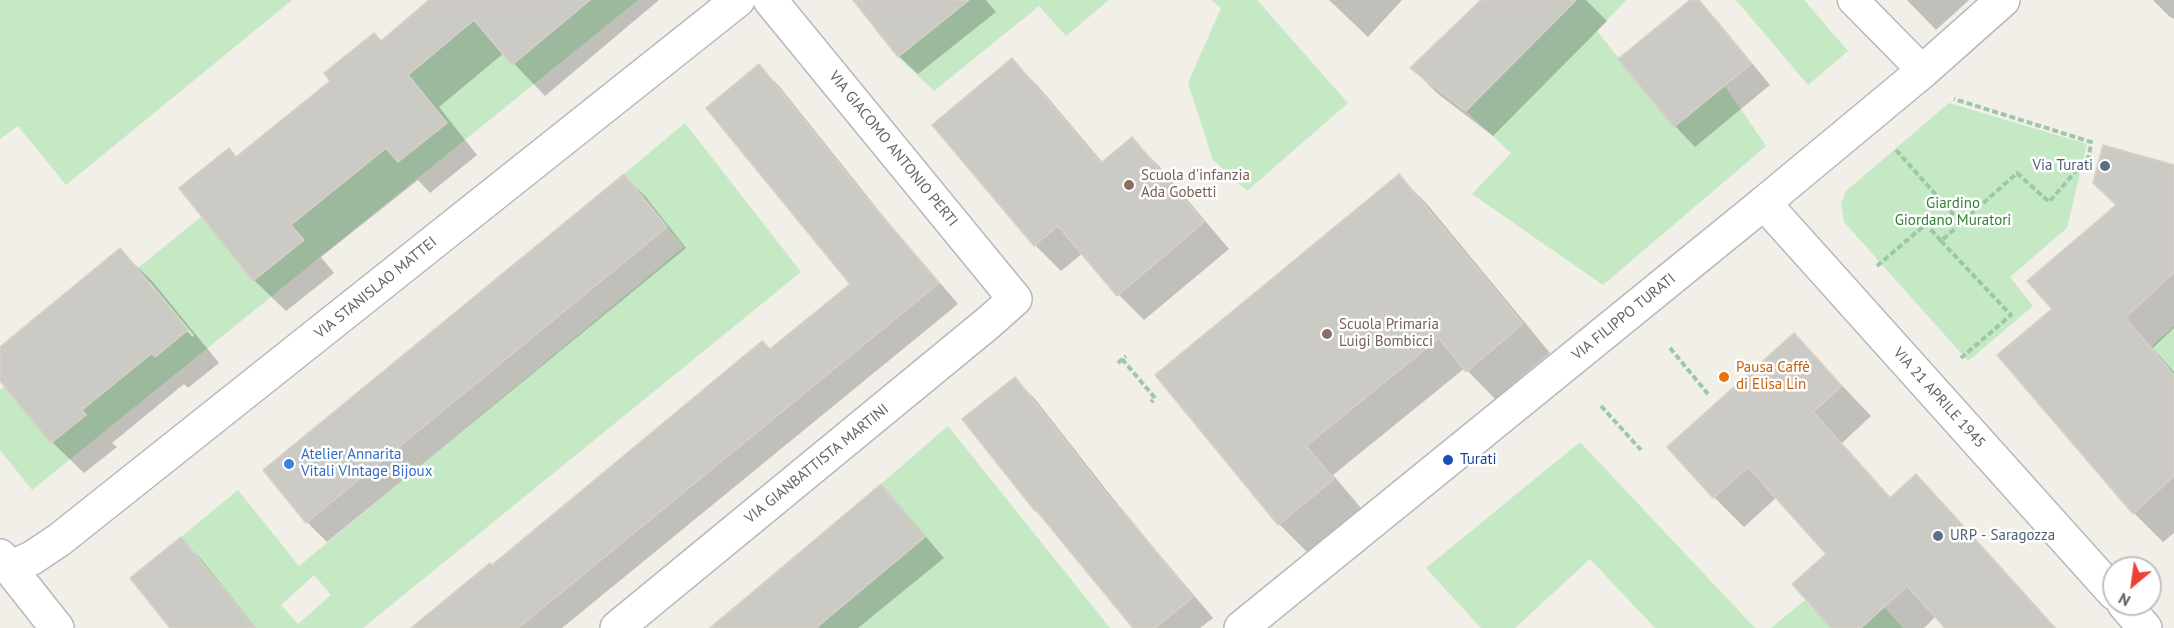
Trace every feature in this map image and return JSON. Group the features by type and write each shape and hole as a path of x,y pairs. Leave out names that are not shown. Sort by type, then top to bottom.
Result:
{"street":[{"name":"VIA STANISLAO MATTEI","path":"5,562 32,558 60,540 738,0"},
{"name":"VIA GIACOMO ANTONIO PERTI","path":"770,0 1015,299"},
{"name":"VIA FILIPPO TURATI","path":"1241,628 1764,203 1923,71 2003,0"},
{"name":"VIA 21 APRILE 1945","path":"1764,203 2102,580"},
{"name":"VIA GIANBATTISTA MARTINI","path":"617,628 1015,299"},
{"path":"5,562 57,628"},
{"path":"2134,616 2145,628"}],"lane":[{"path":"1853,0 1923,71"}],"path":[{"path":"1941,241 2017,173 2049,202 2089,156 2091,142 1953,99"},
{"path":"1889,142 1961,223"},
{"path":"1874,268 1926,224 2011,315 1959,360"},
{"path":"1670,348 1708,394"},
{"path":"1122,360 1155,398 1151,402"},
{"path":"1601,406 1641,450"}],"green space":[{"path":"0,0 292,0 66,185 18,126 0,139"},
{"path":"590,0 638,0 32,490 0,450 0,390 4,386 51,443 86,415 82,410 152,353 155,357 188,330 138,268 202,216 253,281 303,241 291,225 386,148 398,162 446,123 396,60 451,39 482,14 485,33 512,65"},
{"path":"969,0 1109,0 1066,36 1039,6 934,91 898,57"},
{"path":"1211,0 1257,0 1348,103 1247,191 1213,160 1188,83 1221,8"},
{"path":"1576,0 1626,0 1597,31 1674,127 1725,86 1766,146 1603,285 1472,194 1511,153 1466,111"},
{"path":"1736,0 1804,0 1848,51 1808,85"},
{"name":"Giardino Giordano Muratori","path":"1949,103 2087,144 2067,228 2010,277 2033,306 1968,361 1844,222 1841,204 1846,191"},
{"path":"685,123 801,272 363,628 255,628 181,537 238,490 299,566 684,247 624,174","holes":["314,575 331,595 298,624 281,605"]},
{"path":"2174,326 2174,375 2152,346"},
{"path":"948,426 1110,628 820,628 778,576 791,560 835,612 925,537 881,484"},
{"path":"1580,442 1755,628 1655,628 1590,559 1515,628 1481,628 1426,568"},
{"path":"1805,600 1831,628 1771,628"},
{"path":"1884,607 1903,628 1861,628"}],"building":[{"path":"429,0 590,0 512,65 474,20 408,75 447,123 398,162 386,148 291,225 304,240 253,281 179,188 229,148 236,157 330,81 324,73 374,33 381,41"},
{"path":"853,0 969,0 898,57"},
{"path":"1481,0 1576,0 1466,111 1410,68"},
{"path":"1690,0 1699,0 1751,64 1674,127 1618,59"},
{"path":"1012,58 1101,163 1132,137 1204,222 1117,296 1058,226 1034,246 932,125"},
{"path":"759,64 863,194 939,283 518,628 411,628 490,563 492,565 762,341 770,349 850,284 706,108"},
{"path":"2103,145 2174,165 2174,272 2125,318 2174,375 2174,476 2133,514 1997,355 2052,309 2027,281 2116,205 2093,183"},
{"path":"624,174 667,227 306,523 263,470"},
{"path":"1399,174 1523,324 1466,372 1439,338 1306,446 1334,479 1278,525 1155,375"},
{"path":"120,248 188,330 155,357 152,353 82,410 86,415 51,443 0,381 0,347"},
{"path":"1794,333 1842,386 1813,412 1890,498 1916,474 2055,628 1945,628 1907,586 1861,628 1831,628 1792,584 1826,554 1748,467 1713,498 1667,447"},
{"path":"1015,377 1116,506 1118,505 1193,597 1155,628 1133,628 962,419"},
{"path":"881,484 925,537 816,628 710,628"},
{"path":"181,537 255,628 170,628 130,578"}],"place":[{"name":"Via Turati","path":"2105,166"},
{"name":"Scuola d'infanzia Ada Gobetti","path":"1129,185"},
{"name":"Scuola Primaria Luigi Bombicci","path":"1327,334"},
{"name":"Pausa Caffè di Elisa Lin","path":"1724,377"},
{"name":"Turati","path":"1448,460"},
{"name":"Atelier Annarita Vitali VIntage Bijoux","path":"289,464"},
{"name":"URP - Saragozza","path":"1938,536"}]}
